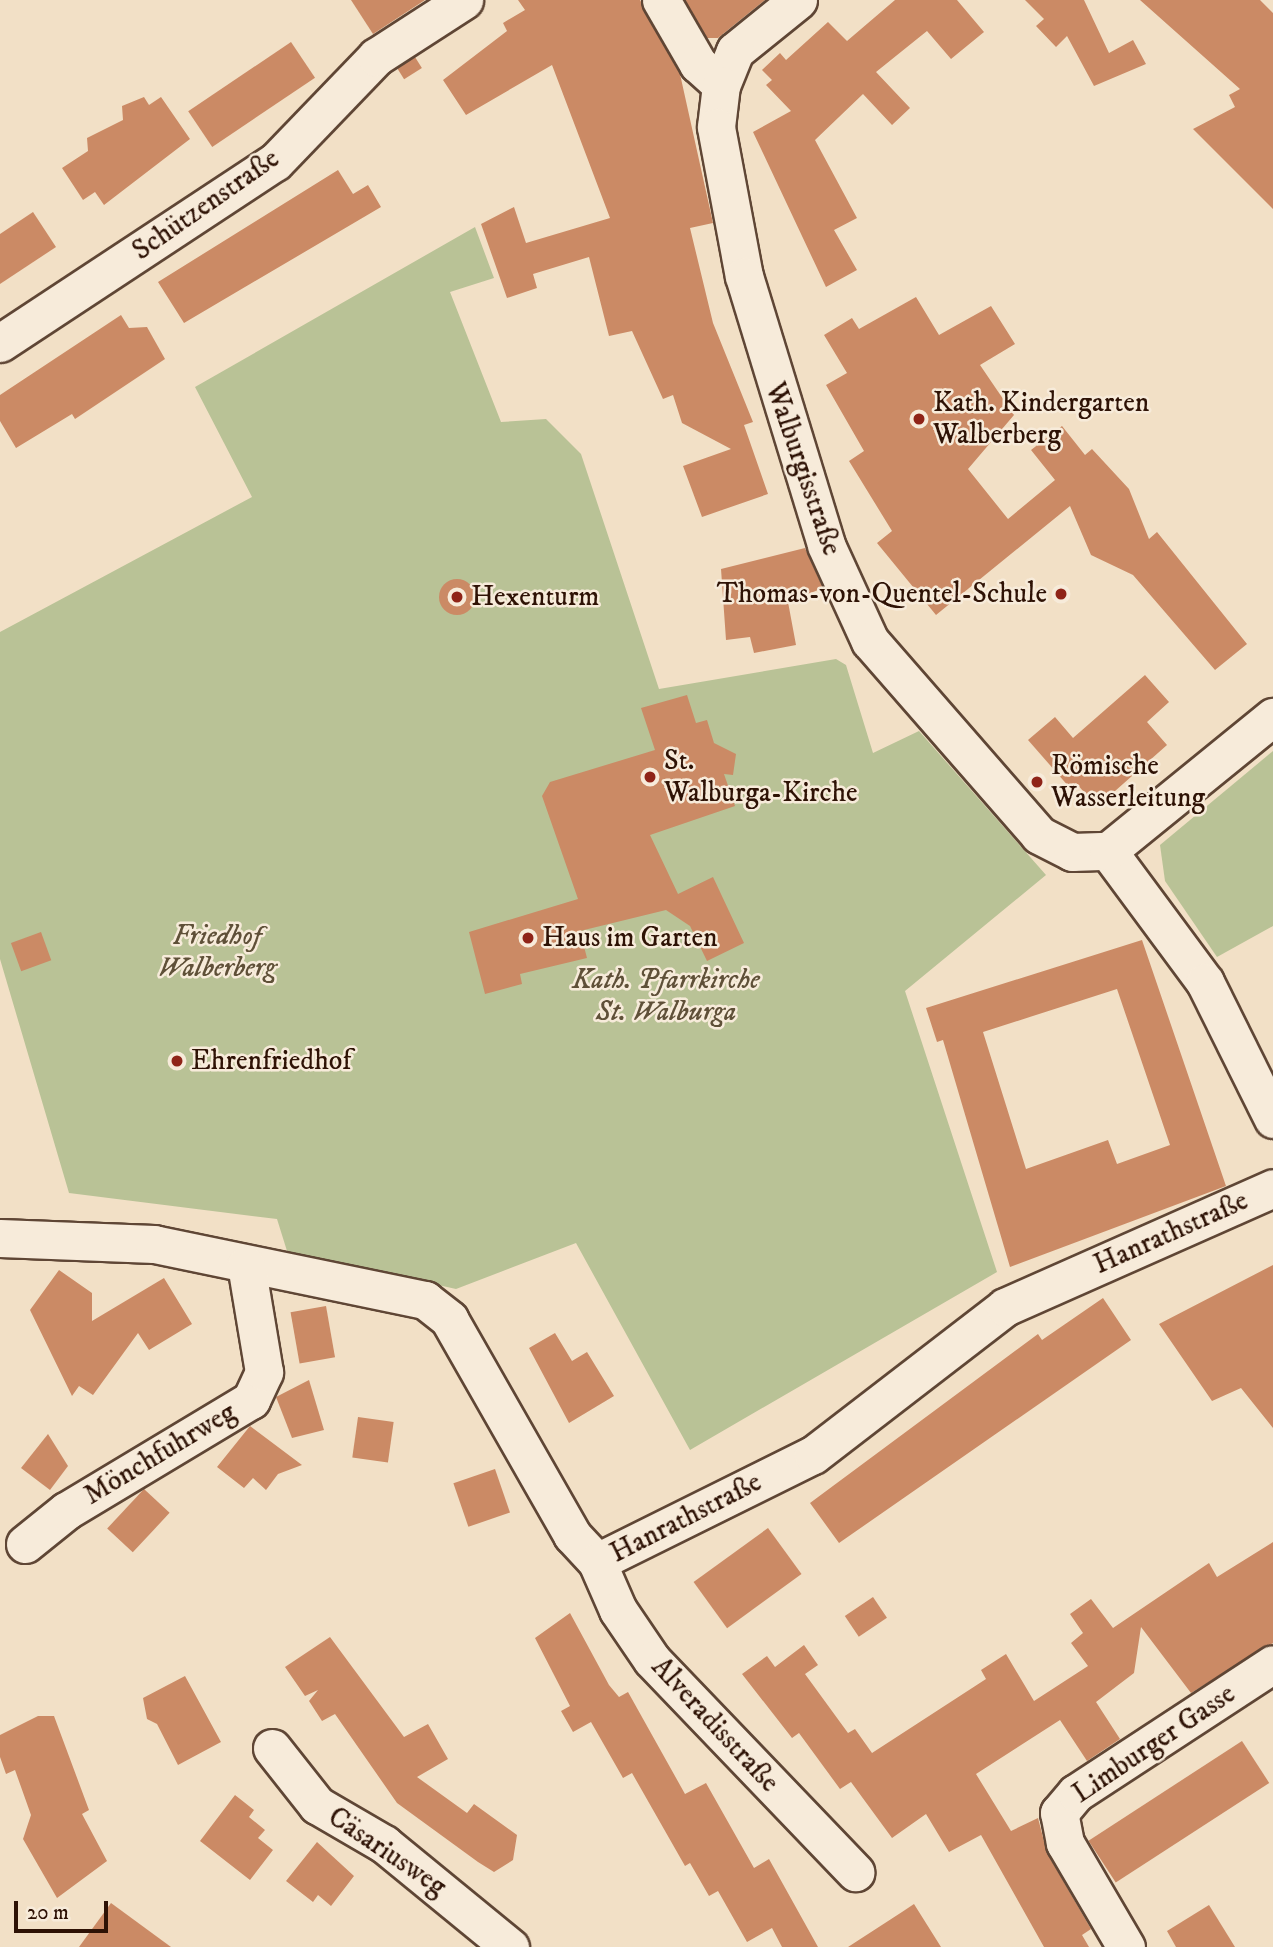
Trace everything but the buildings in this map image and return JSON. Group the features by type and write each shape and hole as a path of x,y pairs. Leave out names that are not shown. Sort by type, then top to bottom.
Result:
{"street":[{"name":"Schützenstraße","path":"0,343 275,162 376,57 464,0"},
{"path":"661,0 698,64 720,85"},
{"name":"Walburgisstraße","path":"798,0 735,51 720,85 716,127 760,336 826,545 870,641 1039,835 1072,852 1108,851"},
{"path":"1273,717 1108,851 1205,982 1273,1118"},
{"name":"Hanrathstraße","path":"0,1238 154,1244 425,1300 449,1319 572,1535 597,1562 813,1455 1005,1307 1273,1188"},
{"name":"Mönchfuhrweg","path":"25,1544 66,1511 251,1400 264,1372 246,1264"},
{"name":"Alveradisstraße","path":"597,1562 618,1610 652,1660 855,1872"},
{"name":"Limburger Gasse","path":"1126,1947 1065,1843 1059,1813 1076,1793 1273,1664"},
{"name":"Cäsariusweg","path":"272,1748 317,1805 384,1844 510,1947"}],"green space":[{"path":"475,227 494,278 450,292 501,422 546,419 581,454 659,689 836,659 846,665 873,753 919,731 1046,875 905,991 997,1272 690,1450 576,1243 456,1289 287,1251 277,1219 69,1193 0,959 0,632 252,497 195,387"},
{"path":"1273,751 1273,926 1217,957 1165,881 1160,845"}],"place":[{"name":"Kath. Kindergarten Walberberg","path":"919,419"},
{"name":"Thomas-von-Quentel-Schule","path":"1061,594"},
{"name":"Hexenturm","path":"457,597"},
{"name":"St. Walburga-Kirche","path":"650,777"},
{"name":"Römische Wasserleitung","path":"1037,782"},
{"name":"Haus im Garten","path":"528,938"},
{"name":"Ehrenfriedhof","path":"177,1061"}],"park label":[{"name":"Friedhof Walberberg","path":"217,952"},
{"name":"Kath. Pfarrkirche St. Walburga","path":"666,996"}]}
